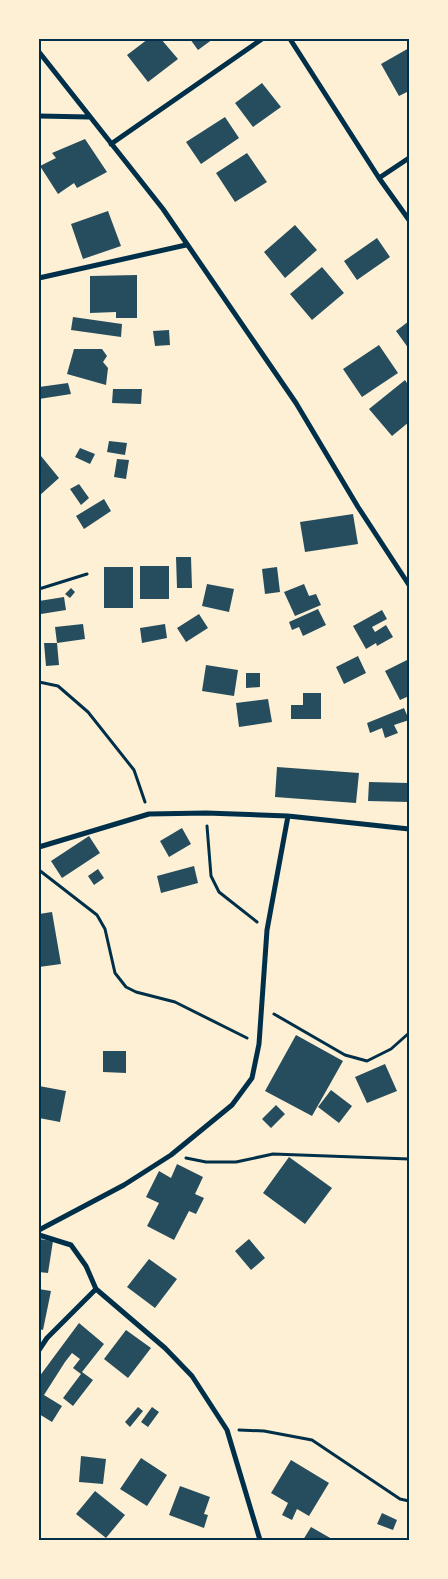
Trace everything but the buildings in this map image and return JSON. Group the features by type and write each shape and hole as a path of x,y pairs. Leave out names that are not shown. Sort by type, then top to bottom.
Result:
{"street":[{"path":"111,144 262,39"},
{"path":"290,39 379,178 409,220"},
{"path":"39,52 162,208 296,403 369,524 409,585"},
{"path":"39,116 89,117"},
{"path":"379,178 409,158"},
{"path":"39,278 186,245"},
{"path":"39,847 149,814 206,813 288,816 409,829"},
{"path":"39,1230 124,1185 171,1155 232,1105 252,1078 259,1044 267,930 288,816"},
{"path":"39,1235 71,1245 86,1266 96,1289 165,1348 192,1376 227,1430 260,1540"},
{"path":"39,1350 47,1338 96,1289"}],"path":[{"path":"39,590 87,574"},
{"path":"39,682 58,686 88,712 134,770 149,814"},
{"path":"206,813 211,876 219,892 267,930"},
{"path":"39,870 97,915 105,928 115,974 126,987 136,992 175,1002 259,1044"},
{"path":"262,1008 356,1060 367,1061 378,1057 391,1049 409,1033"},
{"path":"171,1155 206,1162 236,1162 273,1154 409,1159"},
{"path":"227,1430 264,1431 312,1440 400,1499 409,1501"}]}
